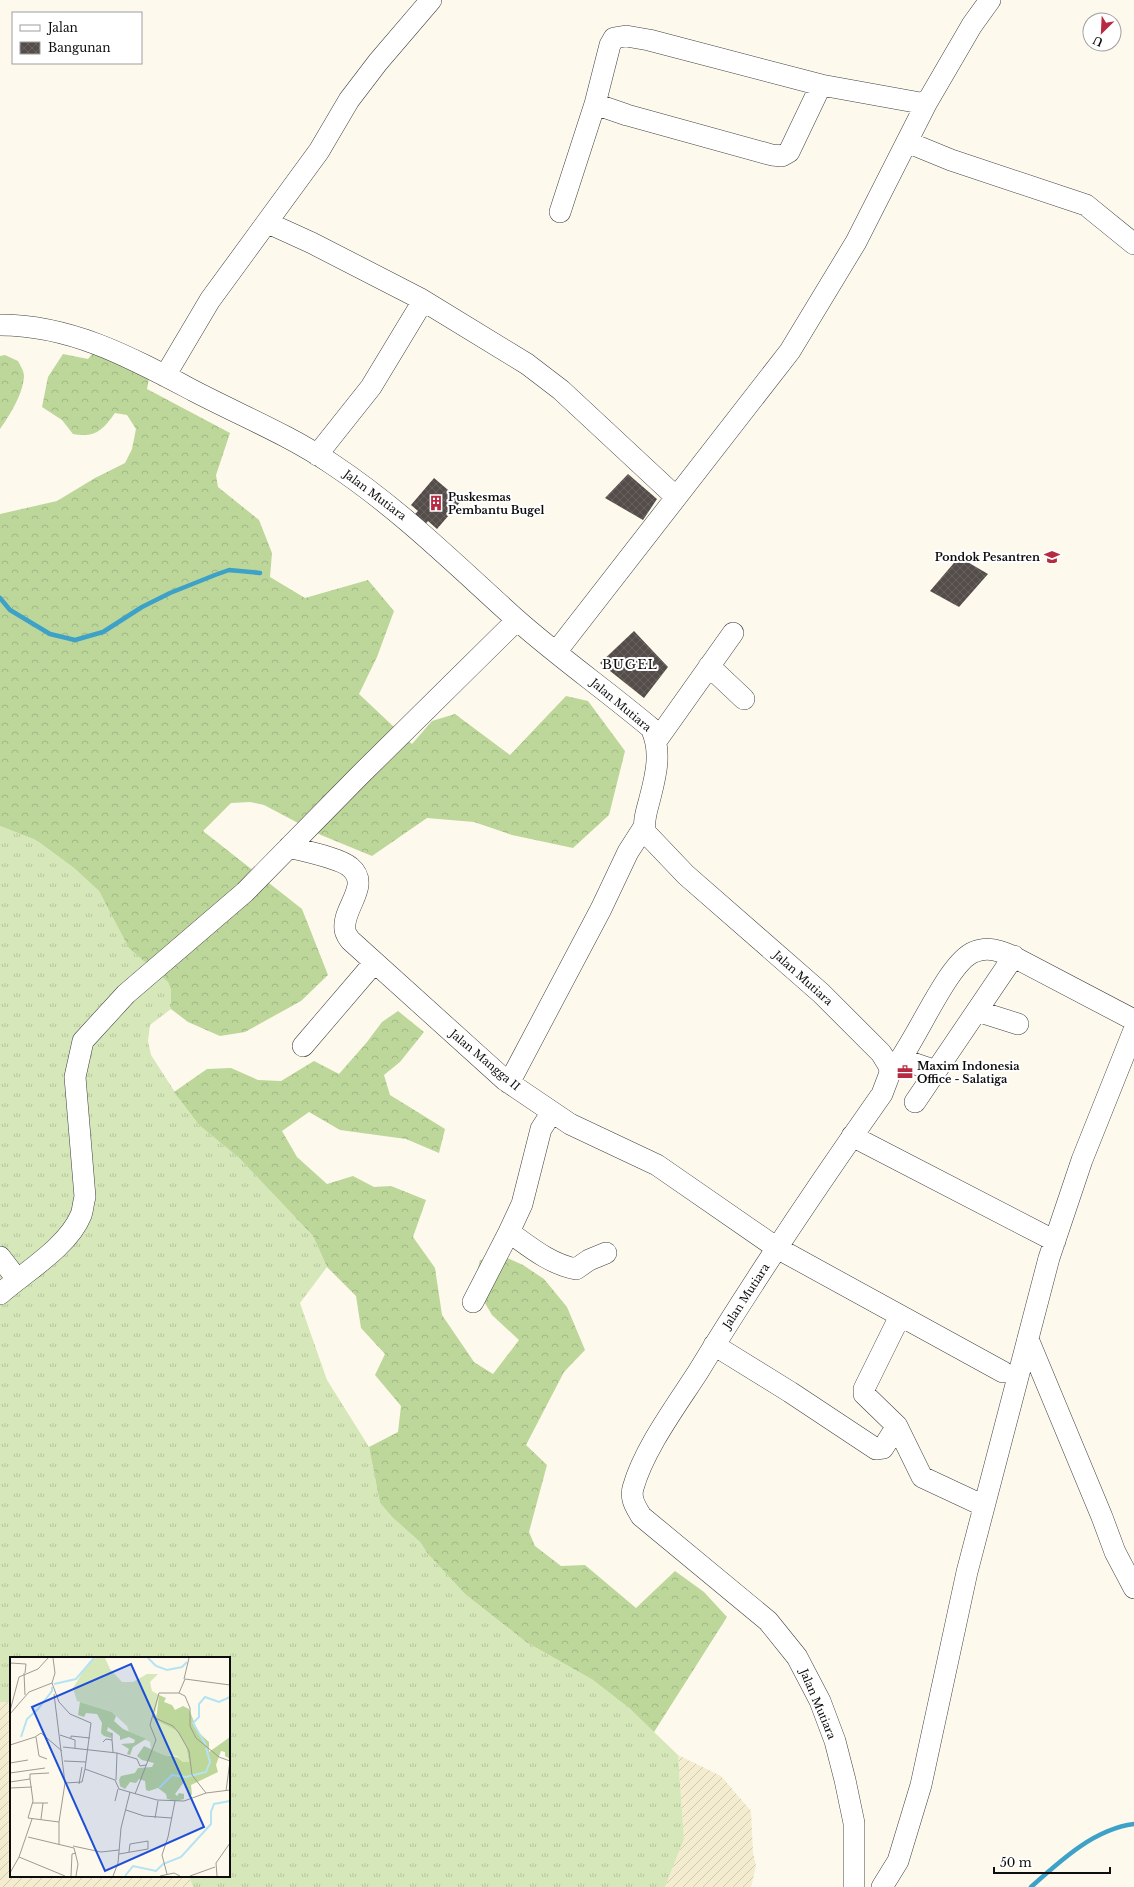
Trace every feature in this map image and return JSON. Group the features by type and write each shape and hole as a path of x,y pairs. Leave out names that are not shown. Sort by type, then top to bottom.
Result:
{"street":[{"path":"166,376 210,300 268,223 319,151 349,100 378,62 432,0"},
{"path":"556,652 790,351 856,242 926,104 972,25 990,0"},
{"path":"560,212 595,104 610,45 614,38 626,36 649,40 821,85 926,104"},
{"path":"595,104 627,115 772,155 782,156 789,152 821,85"},
{"path":"907,142 951,160 1086,205 1134,244"},
{"path":"268,223 312,243 423,301 527,364 561,390 676,497"},
{"path":"317,454 371,387 423,301"},
{"name":"Jalan Mutiara","path":"0,325 19,325 79,336 166,376 239,414 294,440 333,464 409,521 518,620 651,728 657,740 657,758 653,785 645,817 645,832 686,875 821,993 881,1053 889,1066 895,1066 882,1094 777,1248 714,1345 652,1447 632,1489 633,1501 641,1516 768,1621 798,1657 820,1701 835,1741 854,1823 854,1887"},
{"path":"0,1294 57,1248 74,1228 81,1215 84,1197 75,1077 83,1041 126,994 245,892 364,770 518,620"},
{"path":"657,740 733,633"},
{"path":"709,666 744,699"},
{"path":"509,1083 601,909 628,852 644,827"},
{"name":"Jalan Mangga II","path":"289,847 340,861 350,866 358,876 358,888 346,920 344,930 350,940 509,1083 570,1124 658,1165 777,1248 1002,1372"},
{"path":"936,1071 895,1066 955,967 974,952 993,949 1014,956 1134,1020"},
{"path":"915,1102 1014,956"},
{"path":"303,1046 374,962"},
{"path":"977,1010 1018,1024"},
{"path":"882,1887 898,1861 921,1785 967,1572 1054,1241 1082,1160 1134,1030"},
{"path":"473,1302 522,1204 541,1129 552,1112"},
{"path":"852,1136 1054,1241"},
{"path":"509,1232 538,1252 563,1266 576,1268 589,1260 606,1253"},
{"path":"0,1257 17,1279"},
{"path":"900,1316 863,1393 897,1426 922,1476 984,1506"},
{"path":"1028,1339 1115,1552 1134,1588"},
{"path":"714,1345 790,1392 876,1449 883,1448 897,1426"}],"shaded area":[{"path":"0,1702 10,1702 10,1877 189,1877 193,1887 0,1887"},
{"path":"678,1755 721,1776 751,1811 753,1852 756,1866 751,1887 665,1887 684,1839"}],"green space":[{"path":"97,348 150,373 147,389 230,433 216,475 218,487 259,520 272,553 270,577 305,598 368,580 394,611 377,657 359,694 412,744 432,721 455,714 510,755 566,696 588,701 625,751 609,815 573,848 512,835 474,822 427,818 372,856 321,835 264,805 250,802 231,803 203,831 302,909 328,975 301,1001 245,1032 220,1036 188,1022 171,1009 171,990 168,982 129,948 99,891 74,868 36,840 0,826 0,514 57,501 95,478 125,463 132,449 136,429 127,415 115,413 102,429 93,434 81,435 73,434 62,420 42,407 48,377 63,354 88,359"},
{"path":"5,355 18,361 23,370 24,376 19,397 0,429 0,356"},
{"path":"0,826 36,840 74,868 99,891 130,948 168,982 171,990 171,1009 150,1025 148,1041 151,1055 180,1100 199,1125 239,1158 313,1236 327,1267 300,1303 327,1380 369,1447 380,1503 392,1517 420,1542 428,1554 465,1594 526,1642 593,1680 629,1708 678,1755 684,1839 665,1887 193,1887 189,1877 230,1877 230,1657 10,1657 10,1702 0,1702"},
{"path":"398,1011 424,1032 400,1062 384,1075 390,1095 445,1129 439,1153 406,1139 340,1130 309,1112 282,1131 297,1157 327,1184 353,1176 374,1187 391,1186 426,1200 413,1237 435,1268 442,1315 474,1362 493,1374 519,1340 492,1315 482,1298 475,1280 480,1260 505,1257 523,1265 544,1279 567,1307 585,1350 564,1372 526,1445 547,1465 529,1532 535,1546 561,1566 585,1565 636,1608 675,1571 704,1592 727,1617 654,1732 629,1708 593,1680 526,1642 465,1594 428,1554 420,1542 392,1517 380,1503 369,1447 398,1432 401,1406 375,1375 385,1354 361,1328 356,1296 327,1267 313,1236 239,1158 199,1125 174,1092 207,1069 231,1068 258,1080 281,1081 314,1061 339,1074 382,1022"}],"building":[{"path":"628,474 657,499 643,520 605,498"},
{"name":"Puskesmas Pembantu Bugel","path":"434,478 461,501 437,529 428,521 424,526 413,516 418,511 411,505"},
{"path":"959,557 988,574 959,607 930,591"},
{"path":"634,631 668,667 644,698 600,663"}],"waterway":[{"path":"0,598 10,610 50,634 75,640 103,632 142,607 170,593 215,575 229,570 260,573"},
{"path":"1031,1887 1066,1857 1091,1839 1119,1827 1134,1824"}],"place":[{"name":"Puskesmas Pembantu Bugel","path":"436,503"},
{"name":"Pondok Pesantren","path":"1052,557"},
{"name":"Maxim Indonesia Office - Salatiga","path":"905,1072"}],"district":[{"name":"BUGEL","path":"630,664"}]}
